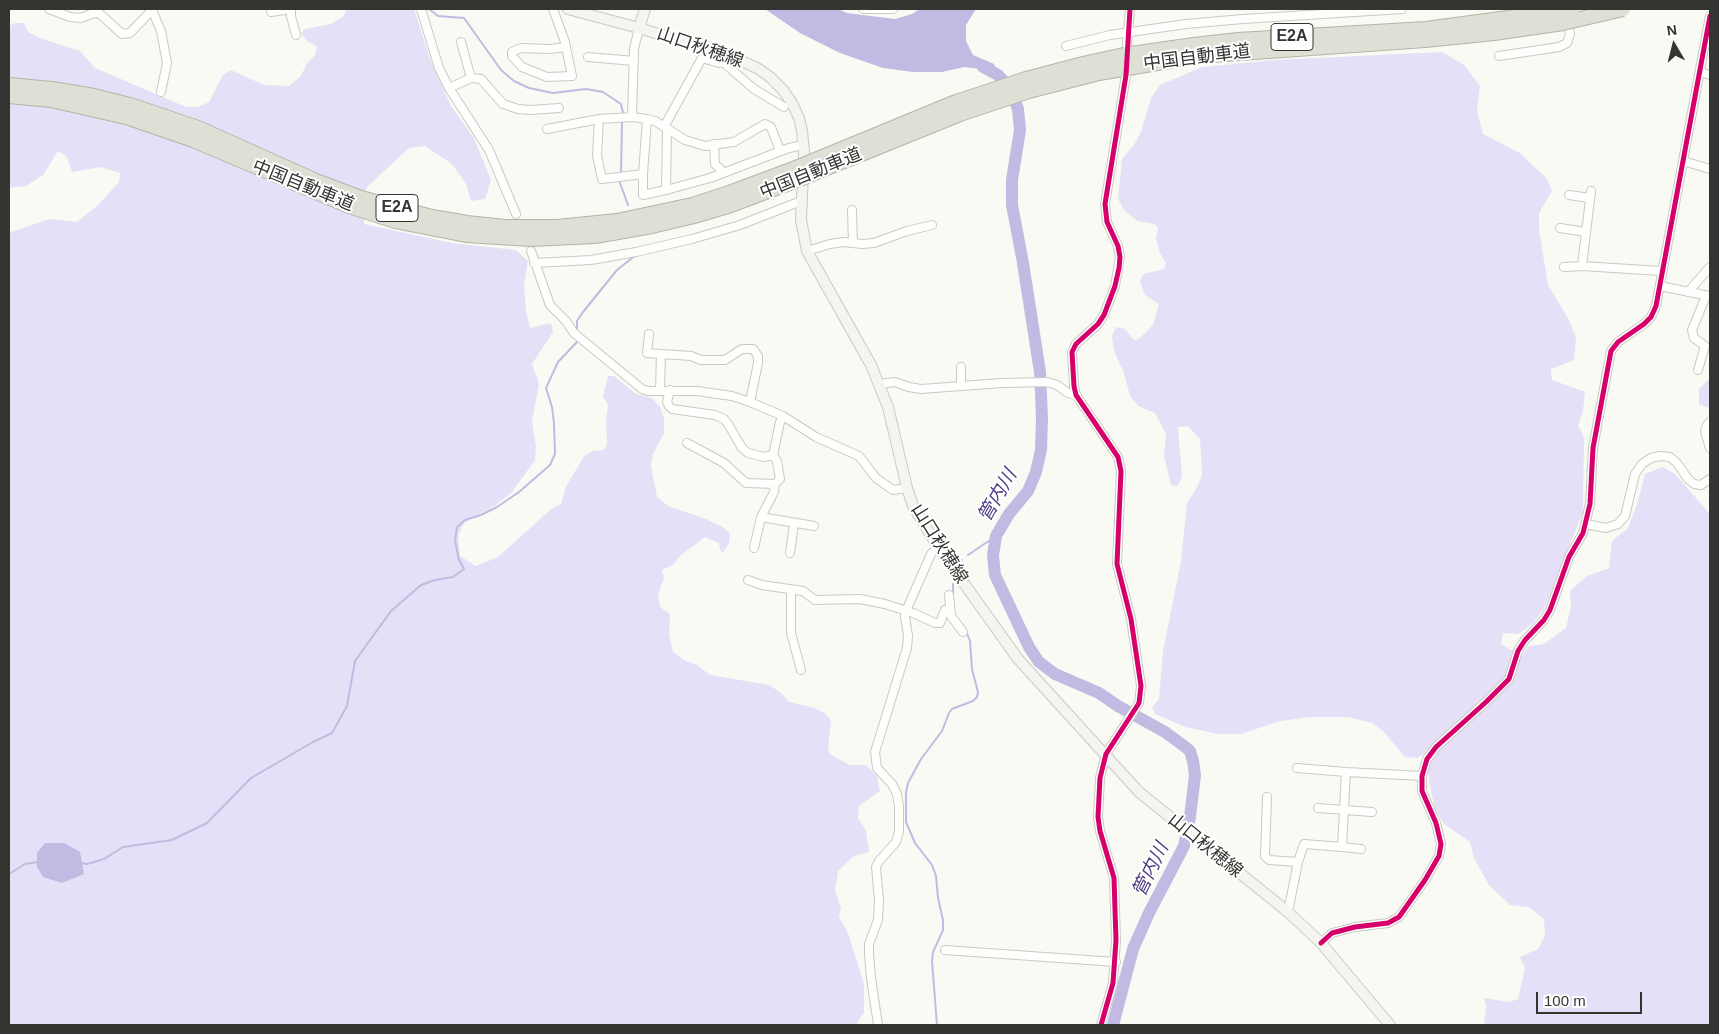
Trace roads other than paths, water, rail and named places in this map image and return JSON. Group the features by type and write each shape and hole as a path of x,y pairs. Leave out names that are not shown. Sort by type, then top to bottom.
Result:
{"highway":[{"name":"中国自動車道","path":"9,85 52,89 94,96 130,105 198,128 316,181 361,198 424,215 467,223 557,228 617,221 692,205 796,168 956,102 1028,85 1124,55 1238,40 1426,29 1565,13 1624,9"},
{"name":"中国自動車道","path":"9,96 51,100 126,117 193,140 349,206 395,220 466,235 531,239 595,236 652,226 731,205 792,182 1028,85"}],"main road":[{"name":"山口秋穂線","path":"568,9 639,28 757,68 770,77 783,90 799,118 803,145 801,220 807,251 871,365 888,407 906,488 913,506 938,547 1018,659 1139,792 1288,912 1322,943 1390,1025"},
{"path":"639,28 645,9"}],"street":[{"path":"50,9 70,17 81,18 99,13 122,34 130,33 152,9 161,31 167,64 161,92"},
{"path":"271,12 291,9 290,16 296,35"},
{"path":"421,9 439,68 449,88 489,150 516,214"},
{"path":"554,9 566,47 572,76 547,77 522,67 512,56 512,52 521,48 550,49 566,47"},
{"path":"863,9 893,9"},
{"path":"1127,45 1130,9"},
{"path":"1066,46 1110,35 1186,24 1243,18 1402,9"},
{"path":"1499,56 1559,47 1568,42 1570,34 1565,13"},
{"path":"1322,943 1332,933 1354,927 1388,923 1399,917 1425,880 1438,856 1441,844 1436,823 1422,791 1422,776 1427,758 1436,747 1509,679 1518,651 1550,610 1570,557 1586,524 1590,504 1593,448 1611,352 1618,342 1651,317 1656,306 1710,16"},
{"path":"632,117 634,49 639,28"},
{"path":"461,42 471,78"},
{"path":"588,57 634,61"},
{"path":"666,190 666,128 702,58 719,62 723,58 754,89 784,107"},
{"path":"1700,72 1710,75"},
{"path":"1101,1025 1113,983 1116,962 1114,878 1098,817 1100,778 1106,754 1139,703 1141,686 1131,619 1118,564 1121,472 1118,457 1076,395 1072,368 1073,348 1098,324 1104,315 1115,286 1119,268 1118,246 1107,222 1105,204 1126,75"},
{"path":"449,88 471,78 481,79 504,104 518,109 530,110 559,108"},
{"path":"547,129 599,119 632,117 647,119 685,140 705,146 734,142 765,124 771,127 780,151"},
{"path":"599,119 597,156 602,179 643,174"},
{"path":"647,119 643,196 710,178 780,151 803,145"},
{"path":"714,144 715,164 724,172"},
{"path":"1683,162 1710,169"},
{"path":"1569,194 1591,194 1582,266"},
{"path":"534,263 592,260 655,248 740,224 800,202"},
{"path":"852,210 853,242"},
{"path":"807,251 830,244 874,243 907,231 932,225"},
{"path":"1560,228 1586,232"},
{"path":"531,251 550,305 574,332 642,389 648,391 697,391 721,394 750,402 783,416 816,437 859,456 876,478 893,490 906,488"},
{"path":"1564,267 1582,266 1661,271"},
{"path":"1688,292 1710,267"},
{"path":"1660,286 1708,296 1692,330 1694,338 1705,346 1698,370"},
{"path":"649,334 647,353 691,356 701,360 725,360 742,349 753,349 757,353 758,363 750,402"},
{"path":"660,390 661,354"},
{"path":"961,368 961,386"},
{"path":"879,384 895,382 921,390 1002,383 1031,384 1047,382 1076,395"},
{"path":"670,390 668,402 672,409 714,415 724,419 742,448 764,457 773,455"},
{"path":"754,548 761,517 774,492 775,484 780,479 777,461 773,455 783,416"},
{"path":"1710,422 1705,432 1710,448"},
{"path":"686,442 724,463 746,483 775,484"},
{"path":"1586,524 1606,528 1618,524 1624,516 1635,474 1642,464 1650,458 1670,457 1694,484 1701,485 1710,479"},
{"path":"761,517 814,526"},
{"path":"790,554 794,524"},
{"path":"878,1025 869,954 869,944 878,920 879,900 876,868 879,861 896,842 899,831 899,806 897,794 892,784 877,768 875,752 907,648 908,636 904,616 931,554 938,547"},
{"path":"748,580 762,585 803,591 815,600 860,599 885,604 936,623 940,623 945,610 950,611"},
{"path":"791,589 791,633 800,670"},
{"path":"949,595 951,616 963,632"},
{"path":"1297,768 1422,776"},
{"path":"1342,847 1346,772"},
{"path":"1267,797 1264,856 1269,860 1298,862"},
{"path":"1318,808 1372,812"},
{"path":"1288,912 1298,862 1304,844 1361,849"},
{"path":"945,950 1116,962"}],"waterway":[{"path":"429,9 438,16 464,18 501,70 514,81 529,88 553,93 586,89 603,92 621,104 623,113"},
{"name":"管内川","path":"983,67 998,75 1010,88 1018,109 1020,130 1012,180 1012,205 1040,372 1042,418 1041,450 1036,472 1028,491 1009,514 996,536 993,555 995,575 1029,647 1039,662 1055,674 1099,693 1118,706 1165,732 1190,751 1195,775 1184,846 1149,913 1133,949 1113,1025"},
{"path":"621,174 622,121"},
{"path":"621,179 620,183 628,205"},
{"path":"577,332 577,321 583,312 617,270 636,255"},
{"path":"80,863 87,864 104,859 123,847 172,840 207,823 251,778 332,733 347,706 355,661 391,611 421,585 453,577 464,569 459,560 455,541 457,527 465,520 497,507 519,492 550,465 555,454 554,423 552,407 546,388 558,362 577,342 577,339"},
{"path":"968,555 996,536"},
{"path":"960,565 962,560"},
{"path":"953,584 953,598"},
{"path":"937,1025 932,961 933,952 943,930 943,920 936,876 932,865 915,843 906,822 906,792 908,783 921,759 942,731 949,713 952,709 973,701 977,697 978,692 972,669 970,641 966,631"},
{"path":"9,874 25,864 38,862"}]}
